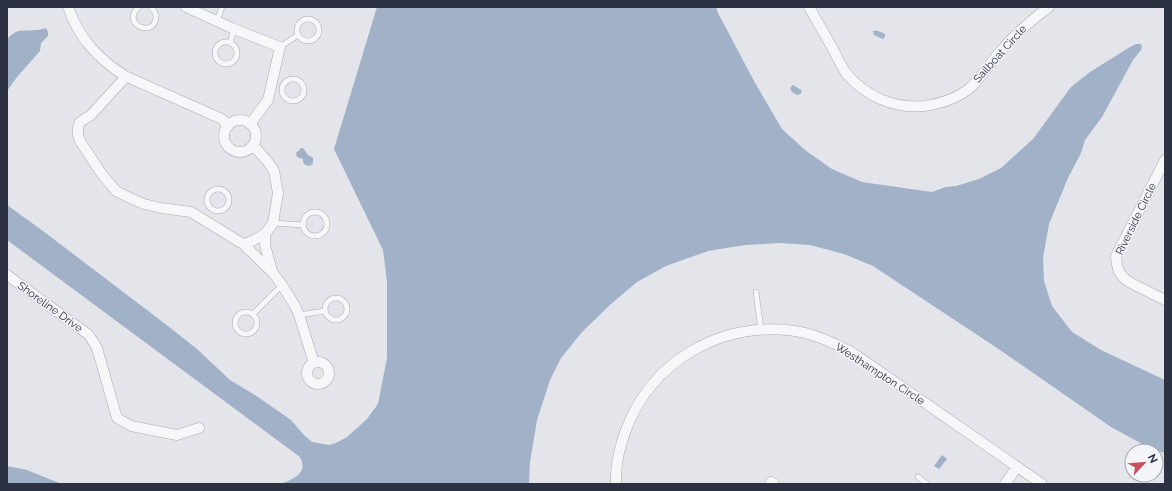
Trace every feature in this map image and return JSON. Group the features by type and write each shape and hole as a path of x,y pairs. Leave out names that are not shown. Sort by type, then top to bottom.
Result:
{"street":[{"path":"68,7 79,32 88,45 111,67 125,76 222,119 228,126"},
{"path":"186,7 234,29 280,47 268,100 250,124"},
{"name":"Sailboat Circle","path":"809,7 842,66 855,83 872,95 891,103 918,107 945,102 969,88 979,79 998,54 1016,34 1049,7"},
{"path":"125,76 122,82 91,115 80,122 78,128 80,141 101,173 116,191 144,204 171,210 191,212 243,244 273,273 295,306 314,362"},
{"path":"240,120 250,124 253,127 256,136 253,145 245,151 240,152 231,149 225,141 225,131 228,126 240,120"},
{"path":"243,244 265,234 273,223 278,193 278,186 274,171 253,145"},
{"name":"Riverside Circle","path":"1165,160 1116,256 1116,266 1124,278 1165,300"},
{"path":"265,234 265,245 273,273"},
{"name":"Shoreline Drive","path":"7,275 89,335 97,348 117,418 131,426 176,435 199,428"},
{"name":"Westhampton Circle","path":"616,484 618,458 623,438 637,406 652,384 683,356 701,346 713,340 733,334 760,330 788,330 808,334 834,343 853,353 1042,484"},
{"path":"1005,484 1017,467"}],"lane":[{"path":"138,7 134,12 133,19 137,26 144,28 151,26 156,20 155,12 151,7"},
{"path":"217,21 222,7"},
{"path":"306,19 316,22 319,29 317,36 314,39 304,40 298,35 297,28 300,22 306,19"},
{"path":"230,42 234,29"},
{"path":"280,47 298,35"},
{"path":"223,42 230,42 237,51 235,58 230,63 219,62 215,56 215,49 223,42"},
{"path":"293,78 300,81 304,87 304,91 301,98 291,101 288,100 283,94 282,87 286,81 293,78"},
{"path":"272,84 282,87"},
{"path":"214,190 221,190 229,197 229,204 221,211 214,210 209,206 207,199 214,190"},
{"path":"210,223 214,210"},
{"path":"315,213 322,215 327,221 324,232 321,235 313,236 306,232 303,225 305,218 308,215 315,213"},
{"path":"273,223 303,225"},
{"path":"254,314 282,285"},
{"path":"756,292 760,330"},
{"path":"335,298 342,299 348,308 346,315 343,318 336,320 329,318 325,311 328,301 335,298"},
{"path":"299,315 325,311"},
{"path":"250,312 254,314 258,324 255,331 245,335 238,332 235,321 239,314 250,312"},
{"path":"918,477 927,484"}],"water":[{"path":"377,7 716,7 754,81 782,129 805,150 832,169 862,182 932,192 979,179 1001,168 1033,139 1071,87 1090,72 1130,47 1136,44 1141,44 1141,50 1133,60 1102,117 1085,140 1081,153 1068,178 1049,224 1043,258 1044,281 1052,306 1072,332 1101,350 1165,380 1165,453 1164,443 1140,443 1111,427 1000,350 873,266 844,254 810,245 779,243 745,245 708,251 666,266 637,282 611,304 582,332 561,358 550,380 537,420 530,462 529,484 281,484 294,478 301,472 302,463 300,457 7,240 7,205 168,326 197,349 230,380 291,420 312,442 329,445 347,437 367,419 378,404 387,358 387,282 383,250 334,149"},
{"path":"46,28 48,36 41,43 40,51 7,91 7,39 17,31"},
{"path":"873,31 878,31 885,34 885,37 883,39 874,35"},
{"path":"793,85 801,90 802,92 800,94 797,95 792,92 790,88"},
{"path":"303,148 308,155 313,158 313,163 310,166 305,165 303,159 297,157 296,153"},
{"path":"942,455 947,459 939,469 934,466"},
{"path":"7,466 27,470 62,484 7,484"}]}
